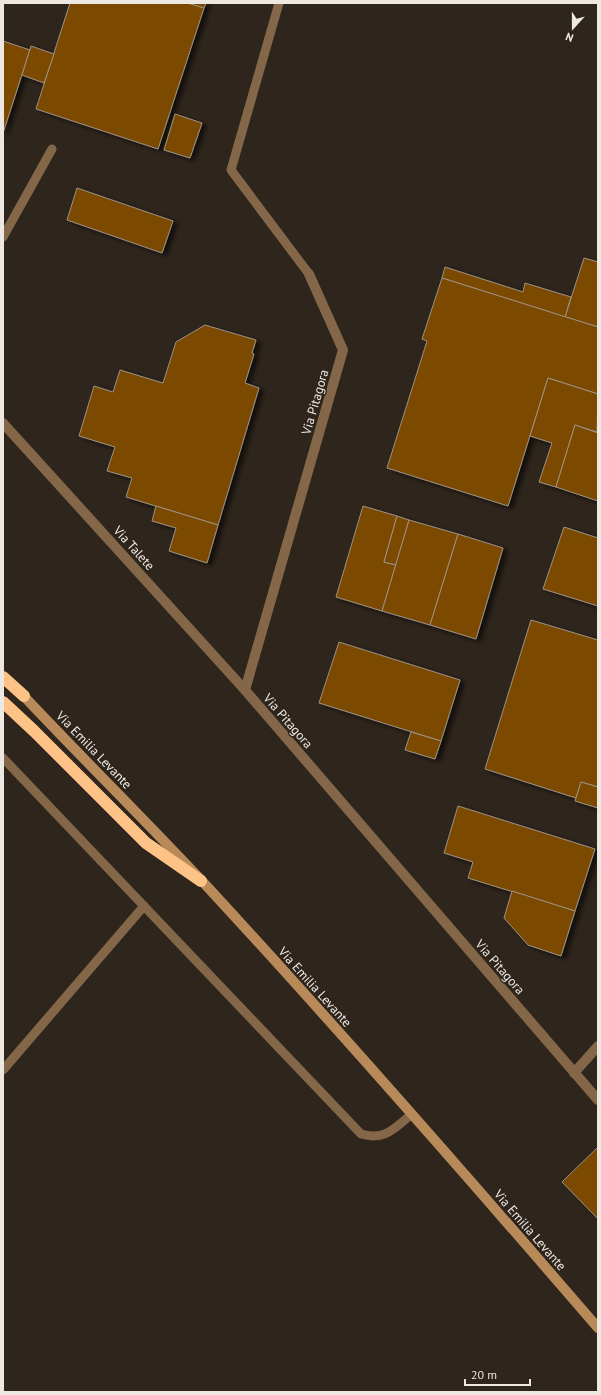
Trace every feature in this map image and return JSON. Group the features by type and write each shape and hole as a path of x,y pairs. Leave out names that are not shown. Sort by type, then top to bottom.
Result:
{"highway":[{"path":"3,677 24,696"},
{"path":"3,702 146,843 201,881"}],"main road":[{"name":"Via Emilia Levante","path":"3,673 201,881 327,1018 598,1328"}],"street":[{"name":"Via Pitagora","path":"309,274 343,350 245,690 598,1100"},
{"name":"Via Talete","path":"3,423 245,690"},
{"path":"574,1073 598,1046"}],"lane":[{"path":"279,3 231,170 309,274"},
{"path":"3,237 52,149"},
{"path":"3,758 361,1134 370,1136 385,1135 412,1114"},
{"path":"3,1070 144,906"}],"building":[{"path":"70,3 188,3 204,8 158,149 36,109"},
{"path":"188,3 206,3 204,8"},
{"path":"3,41 30,50 3,133"},
{"path":"31,46 54,54 44,83 22,75"},
{"path":"175,114 202,123 190,158 164,150"},
{"path":"77,188 173,221 162,253 67,220"},
{"path":"584,258 598,262 598,327 565,317"},
{"path":"445,267 523,292 525,283 571,297 565,317 442,278"},
{"path":"442,278 598,327 598,394 548,378 508,506 387,468 427,341 422,339"},
{"path":"205,325 256,340 252,353 254,354 245,383 259,388 218,525 126,497 132,478 107,471 115,447 79,436 94,386 113,392 120,370 163,383 176,342"},
{"path":"548,378 598,394 597,432 575,425 556,487 539,482 552,443 530,436"},
{"path":"575,425 598,433 598,501 556,487"},
{"path":"156,506 218,525 207,563 169,551 176,528 152,521"},
{"path":"363,506 397,516 384,562 396,565 382,611 336,597"},
{"path":"397,516 409,520 396,565 384,562"},
{"path":"409,520 458,534 430,625 382,611"},
{"path":"564,527 598,538 598,606 543,589"},
{"path":"458,534 503,548 476,639 430,625"},
{"path":"531,620 598,640 598,787 581,782 576,798 485,769"},
{"path":"339,642 460,680 441,741 319,703"},
{"path":"411,732 441,741 435,759 405,750"},
{"path":"581,782 598,787 598,808 575,801"},
{"path":"458,806 595,849 575,911 468,878 473,862 444,853"},
{"path":"512,891 575,911 561,956 528,945 504,918"},
{"path":"598,1147 598,1219 562,1182"}]}
